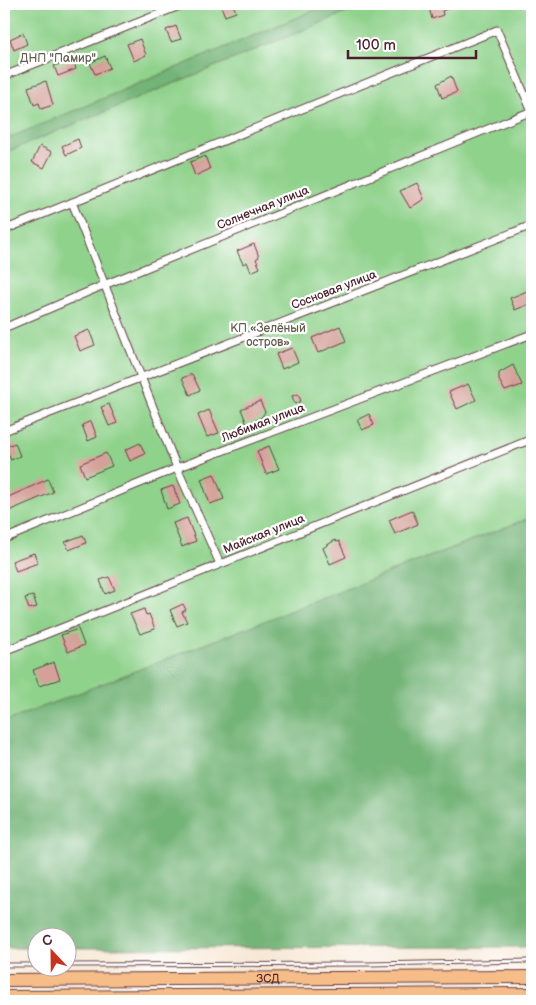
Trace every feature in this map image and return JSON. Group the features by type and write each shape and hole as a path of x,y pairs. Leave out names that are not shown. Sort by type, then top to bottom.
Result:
{"highway":[{"name":"ЗСД","path":"4,980 532,977"},
{"name":"ЗСД","path":"4,997 532,994"}],"street":[{"path":"4,76 184,4"},
{"path":"4,230 497,30 532,111"},
{"name":"Солнечная улица","path":"4,328 104,285 532,111"},
{"path":"72,202 140,378 177,468 220,564"},
{"name":"Сосновая улица","path":"4,431 532,225"},
{"name":"Любимая улица","path":"4,539 177,468 532,334"},
{"name":"Майская улица","path":"4,651 532,438"}],"lane":[{"path":"78,965 369,964 532,961"},
{"path":"4,965 28,965"}],"green space":[{"name":"ДНП \"Памир\"","path":"4,4 329,4 4,140"},
{"path":"329,4 367,4 4,153 4,140"},
{"name":"КП «Зелёный остров»","path":"367,4 532,4 532,517 4,722 4,153"},
{"path":"532,517 532,947 78,948 78,928 28,928 28,948 4,948 4,722"}],"building":[{"path":"220,4 233,4 236,12 225,16"},
{"path":"428,4 458,4 442,11 443,15 432,19"},
{"path":"176,26 181,39 171,42 166,30"},
{"path":"23,33 27,44 14,50 10,39"},
{"path":"140,39 146,55 134,61 127,44"},
{"path":"105,56 110,68 95,74 90,63"},
{"path":"73,59 76,69 58,76 54,66"},
{"path":"451,76 457,92 442,98 437,84"},
{"path":"46,81 53,105 41,109 39,103 34,105 28,87"},
{"path":"78,139 81,148 66,155 62,146"},
{"path":"40,146 52,152 44,168 32,162"},
{"path":"205,156 210,169 195,176 190,162"},
{"path":"417,183 424,199 410,208 400,191"},
{"path":"254,244 259,257 256,259 260,268 251,272 247,262 243,264 237,251"},
{"path":"532,289 532,303 515,310 510,298"},
{"path":"340,326 346,341 318,353 312,338"},
{"path":"89,330 95,345 80,351 74,336"},
{"path":"292,348 298,362 282,369 276,354"},
{"path":"513,365 522,385 505,391 499,380 499,373"},
{"path":"192,374 200,390 190,395 182,378"},
{"path":"468,384 476,400 457,409 449,392"},
{"path":"298,394 301,401 295,404 292,396"},
{"path":"260,401 265,412 261,418 247,424 241,409"},
{"path":"109,404 117,423 109,426 101,407"},
{"path":"209,410 219,433 207,437 198,415"},
{"path":"369,414 374,425 362,430 357,420"},
{"path":"91,421 97,437 88,441 82,425"},
{"path":"15,443 20,456 11,460 5,447"},
{"path":"140,443 145,454 130,461 125,450"},
{"path":"269,446 279,469 266,474 257,451"},
{"path":"106,453 112,466 85,477 80,464"},
{"path":"214,474 224,499 210,504 201,479"},
{"path":"48,479 53,492 4,513 4,499"},
{"path":"173,486 180,504 167,509 161,490"},
{"path":"412,510 418,524 395,534 389,520"},
{"path":"187,518 196,541 182,547 173,523"},
{"path":"83,535 86,543 69,550 65,542"},
{"path":"335,540 336,542 339,541 346,557 330,564 323,548"},
{"path":"34,553 38,563 16,571 12,561"},
{"path":"109,577 115,590 105,594 100,580"},
{"path":"33,596 37,607 29,609 25,598"},
{"path":"183,604 186,610 182,612 187,622 177,626 170,610"},
{"path":"144,609 146,615 149,614 155,629 140,634 130,614"},
{"path":"78,629 84,645 68,652 61,635"},
{"path":"54,662 60,679 39,686 33,670"}]}
